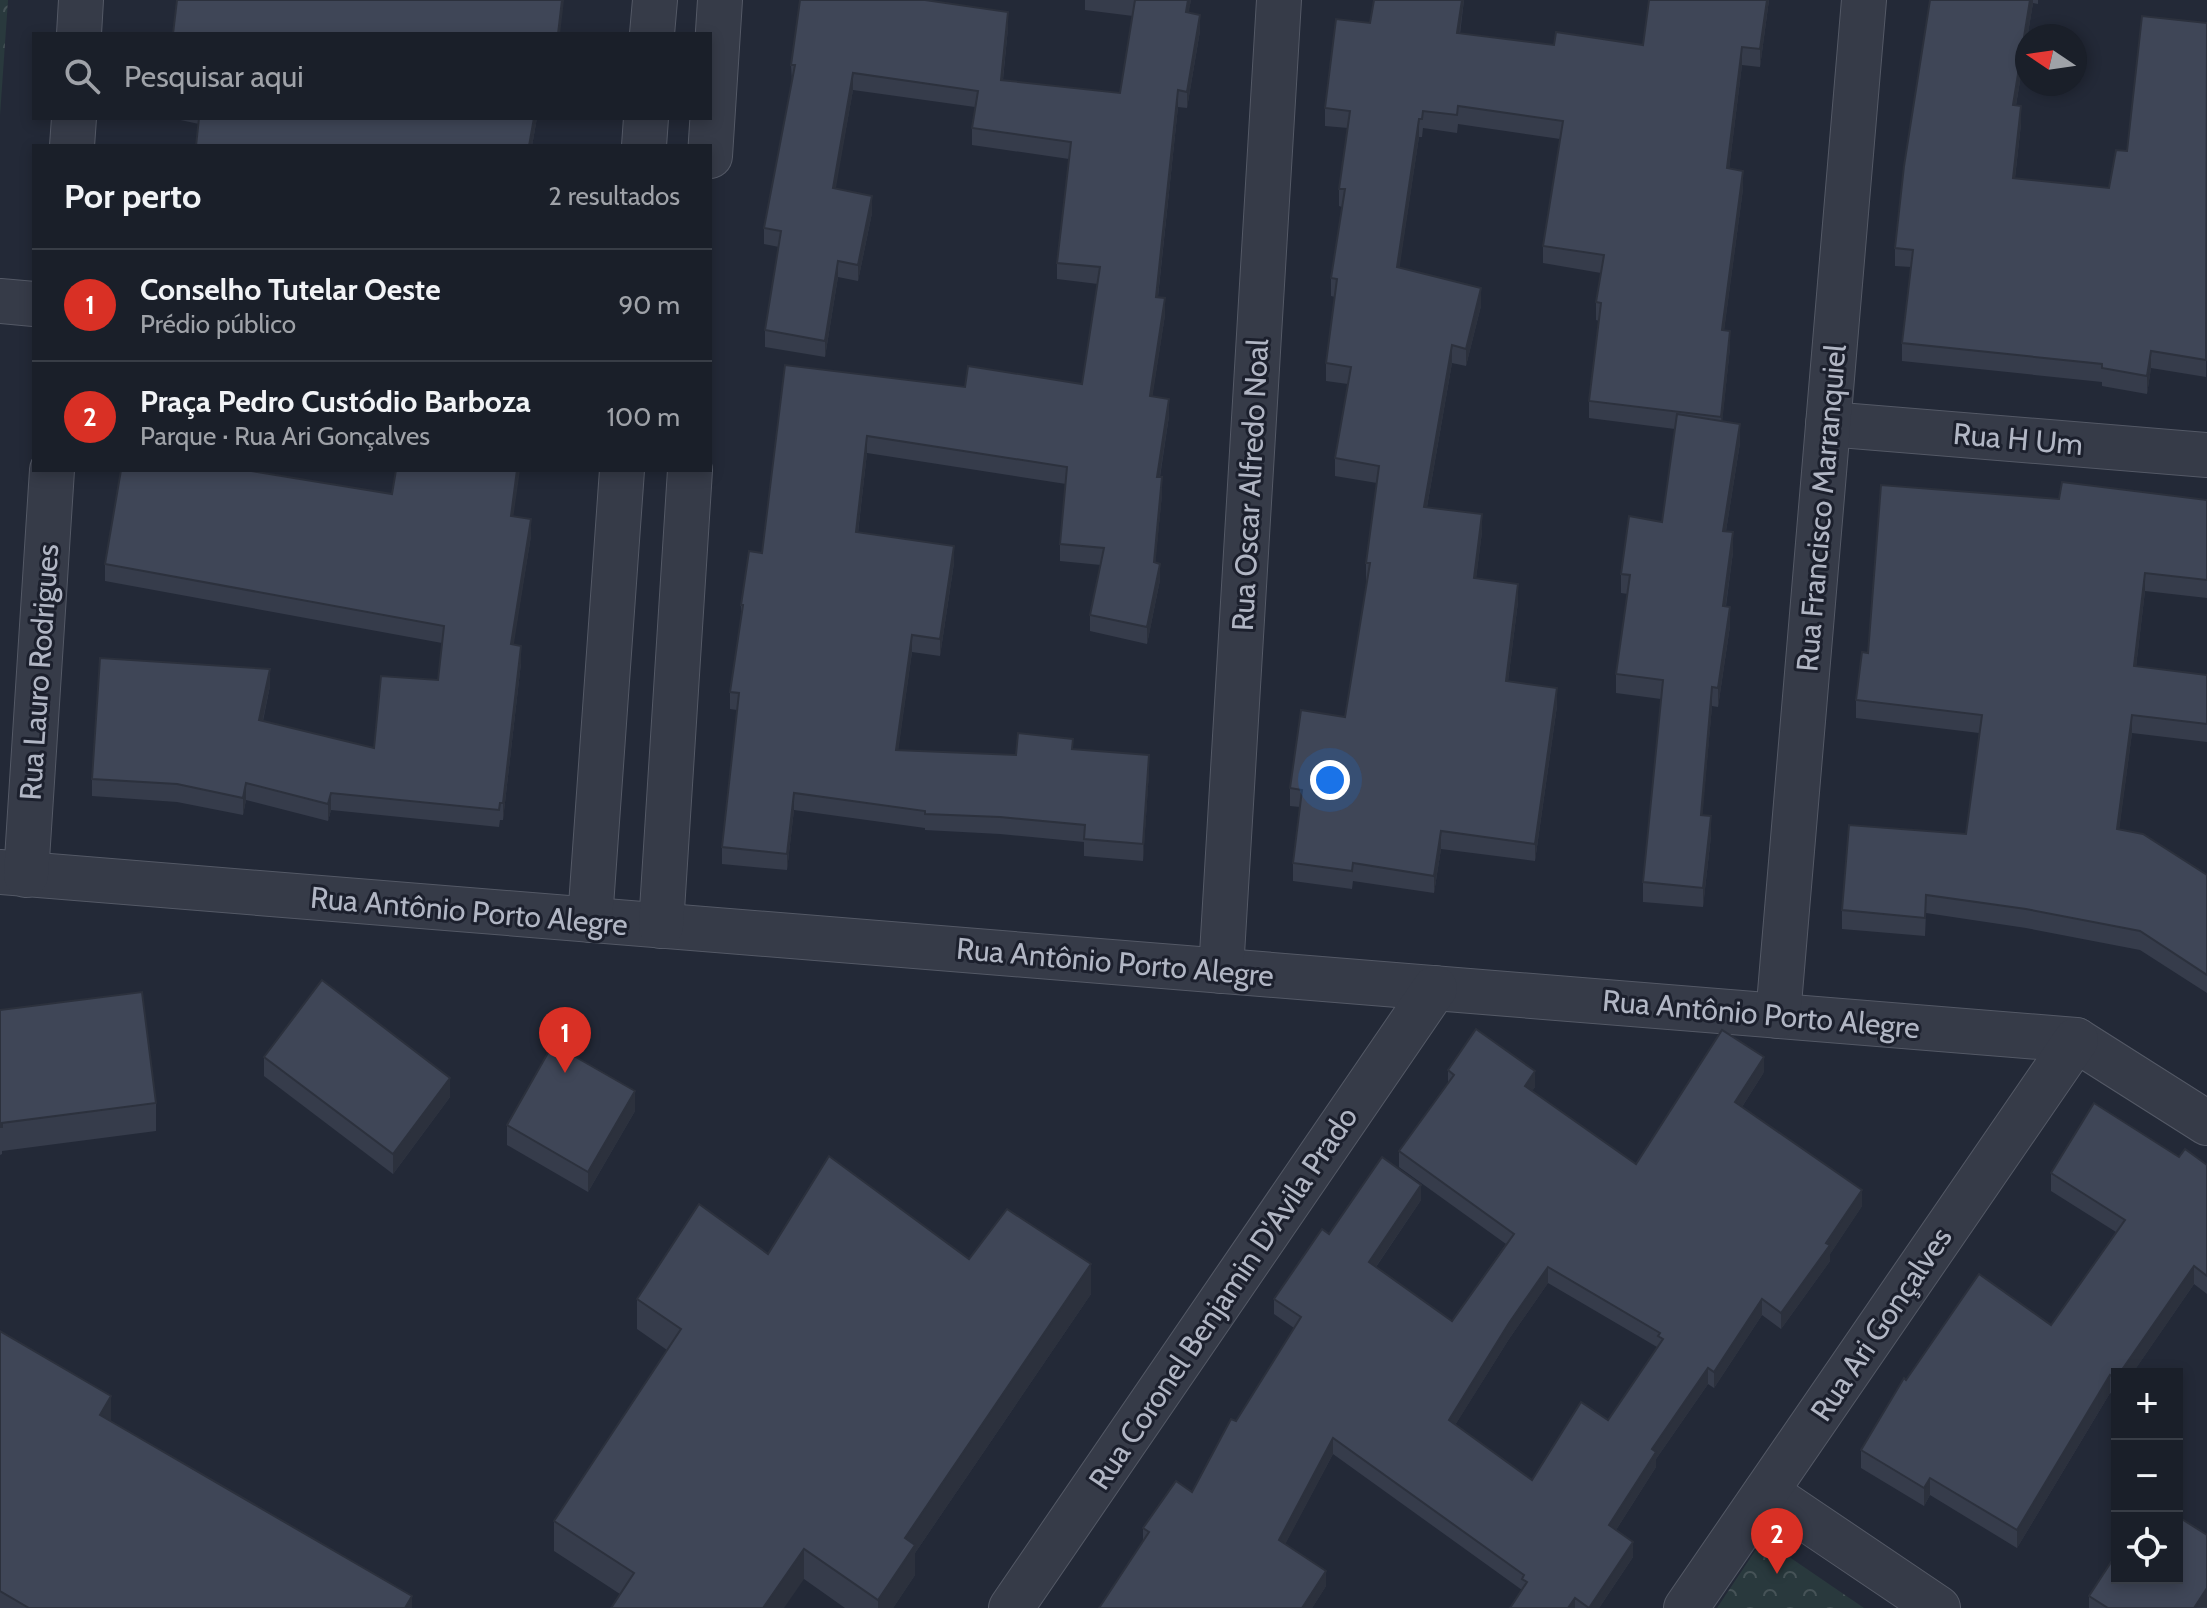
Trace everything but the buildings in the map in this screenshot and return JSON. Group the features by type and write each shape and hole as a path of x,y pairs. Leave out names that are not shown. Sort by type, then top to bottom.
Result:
{"street":[{"path":"79,32 81,0"},
{"path":"652,32 655,0"},
{"path":"712,85 720,0"},
{"name":"Rua Oscar Alfredo Noal","path":"1221,971 1279,0"},
{"name":"Rua Francisco Marranquiel","path":"1778,1016 1864,0"},
{"path":"72,144 74,120"},
{"path":"644,144 646,120"},
{"path":"710,144 711,120"},
{"path":"0,301 32,304"},
{"name":"Rua H Um","path":"1828,424 2207,455"},
{"name":"Rua Lauro Rodrigues","path":"13,874 52,472"},
{"path":"590,920 622,472"},
{"path":"661,926 690,472"},
{"name":"Rua Antônio Porto Alegre","path":"13,874 2076,1040 2207,1123"},
{"name":"Rua Coronel Benjamin D'Avila Prado","path":"1011,1608 1435,988"},
{"name":"Rua Ari Gonçalves","path":"1686,1608 2076,1040"},
{"path":"1766,1492 1938,1608"}],"green space":[{"path":"0,0 8,0 0,115"},
{"path":"1763,1539 1864,1608 1717,1608"}],"place":[{"name":"Conselho Tutelar Oeste","path":"565,1073"},
{"name":"Praça Pedro Custódio Barboza","path":"1777,1574"}]}
